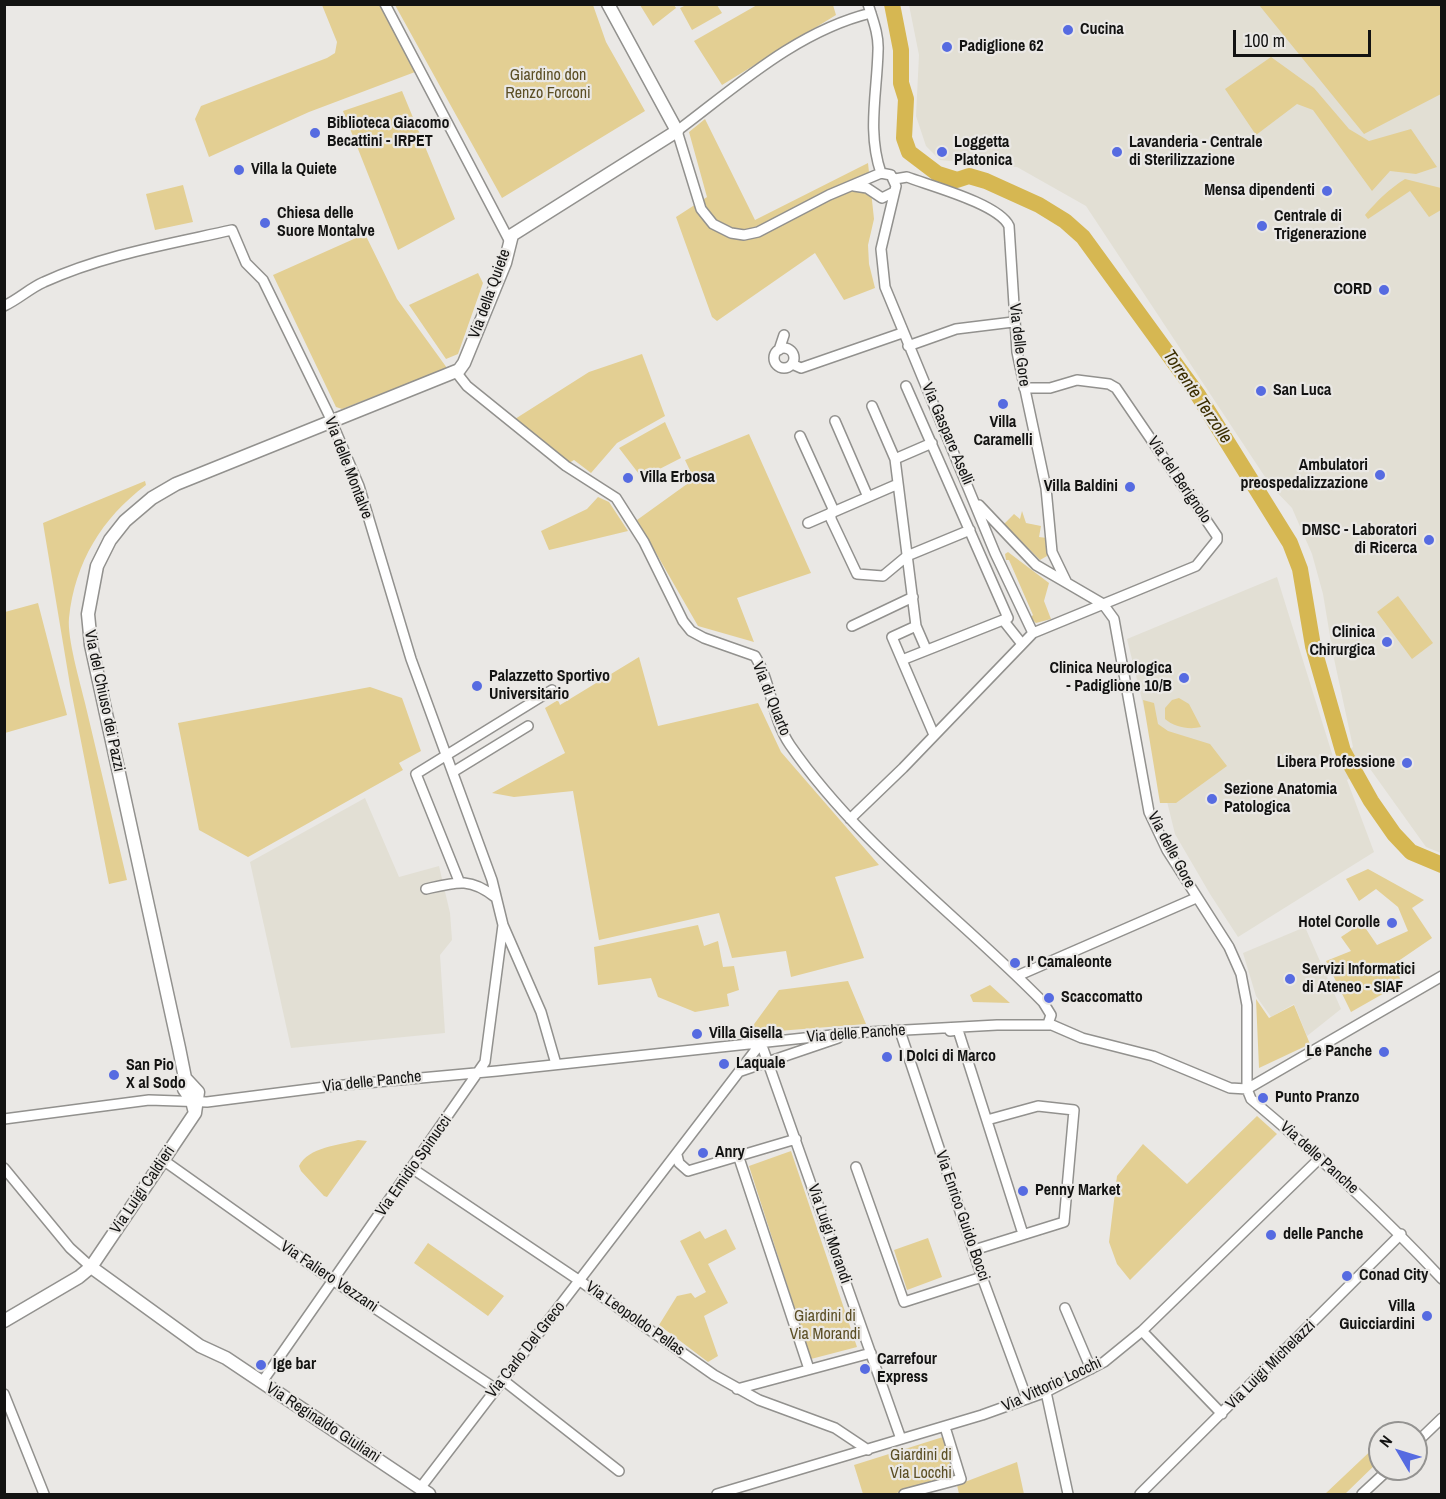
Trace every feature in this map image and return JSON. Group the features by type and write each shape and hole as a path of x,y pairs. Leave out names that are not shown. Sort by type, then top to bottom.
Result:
{"main road":[{"path":"608,4 677,131"},
{"name":"Via della Quiete","path":"456,372 464,363 489,304 505,263 509,240 519,228 677,131"},
{"path":"330,422 456,372"},
{"name":"Via del Chiuso dei Pazzi","path":"195,1105 196,1088 185,1078 90,645 88,622 93,581 110,540 130,515 152,498 176,484 330,422"},
{"name":"Via Luigi Caldieri","path":"91,1267 164,1160 195,1105"},
{"path":"4,1321 79,1277 91,1267"},
{"name":"Via Reginaldo Giuliani","path":"91,1267 200,1346 225,1358 425,1491 440,1494"}],"street":[{"path":"385,4 509,240"},
{"path":"875,194 871,184 878,174 873,105 878,50 870,9 841,20 756,70 677,131 701,209 713,224 731,234 744,235 758,232 878,174"},
{"name":"Via delle Gore","path":"878,174 888,173 895,179 903,177 926,184 983,206 1006,219 1009,226 1013,322 1024,388 1046,488 1052,552 1058,567 1077,593 1081,604 1075,614"},
{"path":"852,186 862,186 875,194 886,197 894,192 895,179"},
{"name":"Via Gaspare Aselli","path":"894,192 881,249 883,277 908,346 995,553 1033,633"},
{"name":"Via Gaspare Aselli","path":"875,194 882,210 884,230"},
{"name":"Via delle Montalve","path":"4,306 43,282 107,260 232,230 246,263 263,280 358,486 411,659 492,880 503,925 537,1003 556,1064"},
{"path":"908,346 956,329 1013,322"},
{"path":"792,364 801,368 903,333"},
{"path":"779,350 784,348 791,352 794,359 792,364 784,368 777,365 774,357 784,335"},
{"name":"Via di Quarto","path":"456,372 467,386 566,466 616,498 644,542 687,626 704,638 755,656 782,731 827,794 955,921 1017,976 1049,1009 1051,1017 1048,1024"},
{"name":"Via del Berignolo","path":"1024,388 1050,388 1077,380 1113,386 1217,536 1217,540 1196,566 1103,604"},
{"path":"902,660 1008,618 906,387"},
{"path":"872,406 895,459 916,626 926,649"},
{"path":"835,421 868,496"},
{"path":"800,436 833,512 831,519 857,574 883,576 907,556 970,530"},
{"path":"895,459 932,443"},
{"path":"808,523 898,484"},
{"path":"975,501 1036,565 1103,604"},
{"path":"995,553 1000,545 1011,540"},
{"path":"852,626 913,597"},
{"path":"850,819 1033,633 1103,604"},
{"name":"Via delle Gore","path":"1103,604 1117,626 1148,809 1167,850 1229,947 1241,974 1247,1005 1247,1089"},
{"path":"1003,620 1022,644"},
{"path":"916,626 892,637 934,735"},
{"path":"459,881 416,774 552,690"},
{"path":"453,772 528,726"},
{"path":"426,889 459,881 480,885 495,897"},
{"path":"1017,976 1196,898"},
{"name":"Via Emidio Spinucci","path":"262,1382 481,1071 490,1035 503,925"},
{"path":"1247,1089 1442,976"},
{"name":"Via delle Panche","path":"4,1119 149,1100 195,1105 481,1071 851,1033 1048,1024 1082,1038 1153,1056 1230,1088 1247,1089 1251,1100 1320,1158 1401,1234 1442,1279"},
{"path":"939,1028 943,1031 958,1030 1023,1234"},
{"name":"Via Enrico Guido Bocci","path":"900,1031 982,1277 1027,1399"},
{"path":"741,1071 851,1033"},
{"name":"Via Luigi Morandi","path":"761,1043 901,1439"},
{"name":"Via Carlo Del Greco","path":"425,1491 496,1389 761,1043"},
{"path":"974,1250 1064,1222 1074,1110 1038,1106 987,1120"},
{"path":"677,1155 679,1162 688,1171 796,1139"},
{"path":"738,1155 810,1369"},
{"name":"Via Vittorio Locchi","path":"717,1494 945,1427 1046,1392 1091,1369 1142,1331 1320,1158"},
{"name":"Via Faliero Vezzani","path":"164,1160 334,1281 496,1389"},
{"path":"856,1167 904,1302 982,1277"},
{"name":"Via Reginaldo Giuliani","path":"4,1168 26,1191 70,1248 91,1267"},
{"name":"Via Leopoldo Pellas","path":"412,1169 737,1389 759,1400 835,1428 867,1450"},
{"name":"Via Luigi Michelazzi","path":"1140,1494 1401,1234"},
{"path":"1065,1308 1091,1369"},
{"path":"1142,1331 1222,1414"},
{"path":"737,1389 871,1353"},
{"path":"503,1380 619,1471"},
{"path":"1046,1392 1068,1494"},
{"path":"4,1394 44,1494"},
{"path":"1428,1431 1442,1418"},
{"path":"904,1494 961,1479 945,1427"},
{"path":"1362,1494 1376,1481"}],"shaded area":[{"path":"909,5 1441,5 1441,853 1426,847 1368,766 1347,780 1374,852 1238,937 1210,894 1175,834 1127,639 1277,577 1334,760 1353,747 1323,594 1312,554 1292,508 1271,486 1086,206 1017,167 940,160 926,146 916,116 919,55"},
{"path":"365,798 399,877 439,866 450,913 452,940 440,955 445,1033 291,1048 250,862"},
{"name":"Servizi Informatici di Ateneo - SIAF","path":"1305,927 1341,1009 1307,1036 1294,1004 1271,1017 1256,996 1243,953"}],"green space":[{"path":"322,5 380,5 415,72 309,112 209,157 195,119 201,106 335,53 337,42"},
{"name":"Giardino don Renzo Forconi","path":"395,5 593,5 606,42 645,111 502,198"},
{"path":"640,5 674,5 676,8 653,26"},
{"path":"686,5 717,5 722,13 692,30 680,8"},
{"path":"757,5 833,5 836,15 722,85 694,41"},
{"path":"1259,5 1441,5 1441,94 1364,134"},
{"path":"1271,57 1314,88 1349,129 1369,141 1411,129 1437,167 1416,174 1390,171 1372,191 1313,110 1297,104 1256,135 1225,89"},
{"path":"402,91 455,219 398,250 343,111"},
{"path":"705,119 755,220 868,163 874,219 868,245 869,264 875,288 844,300 815,253 717,321 712,317 676,217 707,197 689,132"},
{"path":"1405,179 1441,188 1441,210 1429,217 1410,191 1368,219 1365,215 1374,205"},
{"path":"183,185 193,222 155,230 146,194"},
{"path":"365,234 397,299 447,368 342,409 336,407 273,275"},
{"path":"478,273 483,283 458,354 446,359 409,305"},
{"path":"642,354 665,416 617,443 591,473 574,460 569,463 515,419 589,372"},
{"path":"665,422 681,458 642,478 619,448"},
{"path":"749,434 811,573 737,598 754,642 698,626 637,520 694,479 685,460"},
{"path":"145,481 146,485 116,512 93,543 77,578 69,618 74,660 127,880 109,884 70,685 43,523"},
{"path":"598,497 609,502 628,531 549,550 541,531 587,509"},
{"path":"1022,511 1026,523 1041,526 1039,537 1047,538 1047,556 1040,560 1004,524 1014,514 1020,519"},
{"path":"1008,552 1049,583 1044,601 1051,619 1036,623 1030,618 1033,615 1009,560 1006,560 1005,554"},
{"path":"1398,596 1433,643 1412,659 1377,612"},
{"path":"38,603 67,715 5,733 5,612"},
{"path":"639,657 658,726 758,703 781,752 879,865 835,877 864,958 791,977 786,951 732,958 719,913 599,940 573,791 514,797 492,793 565,753 545,708 558,700 560,705"},
{"path":"370,687 402,698 421,751 399,763 403,770 248,857 199,830 178,723"},
{"path":"1179,698 1189,704 1201,727 1182,727 1165,719 1165,708 1172,700"},
{"path":"1143,700 1154,703 1158,724 1168,731 1210,744 1227,766 1176,803 1160,803"},
{"path":"1368,869 1424,900 1412,908 1432,938 1394,964 1402,983 1351,1012 1326,961 1351,951 1341,937 1362,923 1377,945 1408,931 1398,907 1376,889 1359,901 1346,879"},
{"path":"698,925 704,946 718,941 723,967 734,966 739,990 727,994 729,1006 695,1012 658,997 651,978 598,985 594,947"},
{"path":"848,981 866,1024 753,1033 752,1027 779,990"},
{"path":"990,985 1010,1003 973,1002 970,995"},
{"path":"1256,999 1269,1018 1294,1005 1310,1044 1259,1068"},
{"path":"1257,1116 1277,1134 1130,1280 1117,1264 1109,1242 1117,1176 1143,1144 1187,1184"},
{"path":"358,1140 367,1141 327,1197 324,1196 299,1166 309,1155 317,1151"},
{"name":"Giardini di Via Morandi","path":"791,1151 857,1347 811,1359 749,1166"},
{"path":"726,1229 736,1249 708,1264 728,1303 704,1316 718,1356 708,1362 659,1325 677,1296 691,1293 695,1298 706,1292 680,1241 700,1231 705,1239"},
{"path":"928,1238 942,1277 907,1290 894,1250"},
{"path":"428,1243 504,1296 488,1316 414,1263"},
{"name":"Giardini di Via Locchi","path":"943,1437 955,1476 893,1494 863,1494 854,1465"},
{"path":"1368,1453 1368,1472 1345,1494 1325,1494"},
{"path":"1017,1462 1024,1494 959,1494 957,1485"}],"waterway":[{"name":"Torrente Terzolle","path":"892,4 901,50 901,83 906,99 904,138 909,152 938,174 957,180 969,176 986,181 1039,205 1065,221 1083,237 1198,395 1290,543 1300,569 1313,646 1343,751 1371,801 1394,834 1411,852 1442,865"}],"place":[{"name":"Cucina","path":"1068,30"},
{"name":"Padiglione 62","path":"947,47"},
{"name":"Biblioteca Giacomo Becattini - IRPET","path":"315,133"},
{"name":"Loggetta Platonica","path":"942,152"},
{"name":"Lavanderia - Centrale di Sterilizzazione","path":"1117,152"},
{"name":"Villa la Quiete","path":"239,170"},
{"name":"Mensa dipendenti","path":"1327,191"},
{"name":"Chiesa delle Suore Montalve","path":"265,223"},
{"name":"Centrale di Trigenerazione","path":"1262,226"},
{"name":"CORD","path":"1384,290"},
{"name":"San Luca","path":"1261,391"},
{"name":"Villa Caramelli","path":"1003,404"},
{"name":"Ambulatori preospedalizzazione","path":"1380,475"},
{"name":"Villa Erbosa","path":"628,478"},
{"name":"Villa Baldini","path":"1130,487"},
{"name":"DMSC - Laboratori di Ricerca","path":"1429,540"},
{"name":"Clinica Chirurgica","path":"1387,642"},
{"name":"Clinica Neurologica - Padiglione 10/B","path":"1184,678"},
{"name":"Palazzetto Sportivo Universitario","path":"477,686"},
{"name":"Libera Professione","path":"1407,763"},
{"name":"Sezione Anatomia Patologica","path":"1212,799"},
{"name":"Hotel Corolle","path":"1392,923"},
{"name":"I' Camaleonte","path":"1015,963"},
{"name":"Servizi Informatici di Ateneo - SIAF","path":"1290,979"},
{"name":"Scaccomatto","path":"1049,998"},
{"name":"Villa Gisella","path":"697,1034"},
{"name":"Le Panche","path":"1384,1052"},
{"name":"I Dolci di Marco","path":"887,1057"},
{"name":"Laquale","path":"724,1064"},
{"name":"San Pio X al Sodo","path":"114,1075"},
{"name":"Punto Pranzo","path":"1263,1098"},
{"name":"Anry","path":"703,1153"},
{"name":"Penny Market","path":"1023,1191"},
{"name":"delle Panche","path":"1271,1235"},
{"name":"Conad City","path":"1347,1276"},
{"name":"Villa Guicciardini","path":"1427,1316"},
{"name":"Ige bar","path":"261,1365"},
{"name":"Carrefour Express","path":"865,1369"}]}
